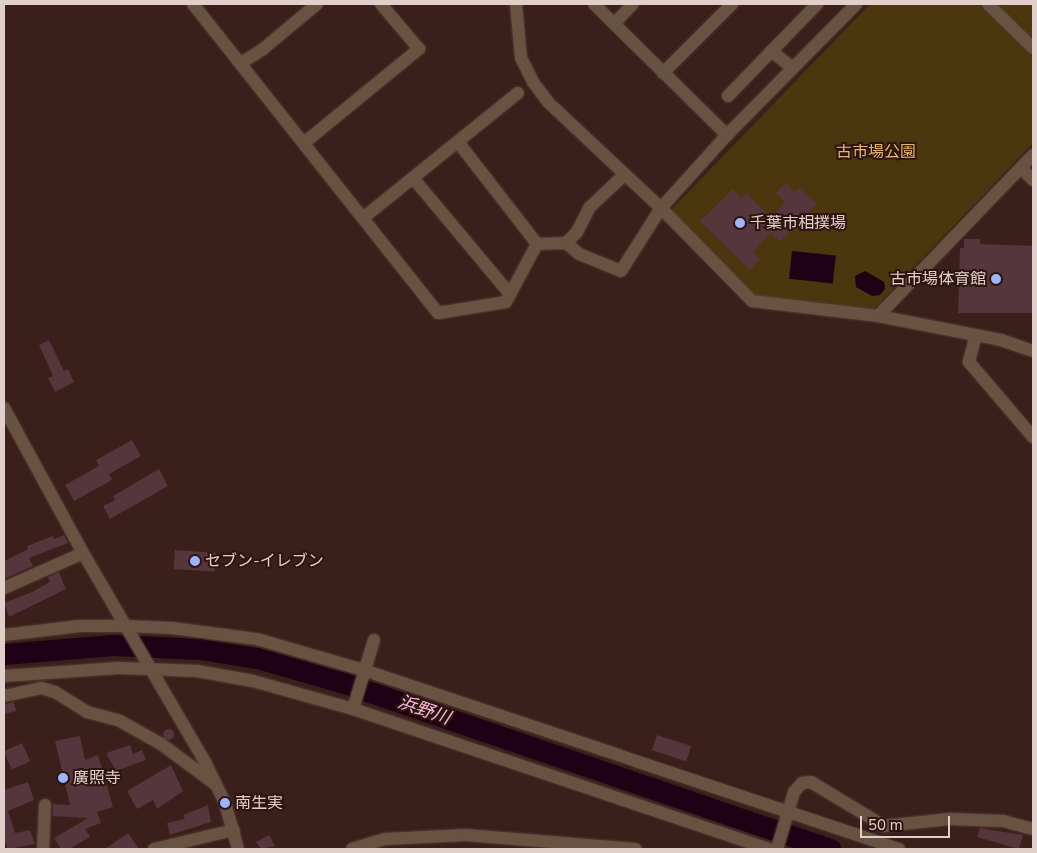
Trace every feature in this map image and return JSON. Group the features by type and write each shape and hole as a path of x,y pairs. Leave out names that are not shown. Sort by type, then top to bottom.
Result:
{"street":[{"path":"193,4 438,313 506,302 537,244"},
{"path":"241,63 263,49 317,4"},
{"path":"304,143 419,50 381,4"},
{"path":"516,4 521,58 533,82 549,103 661,208 752,301 878,316 976,335 1033,351"},
{"path":"594,4 727,135"},
{"path":"615,23 633,4"},
{"path":"663,73 732,4"},
{"path":"728,96 817,4"},
{"path":"537,244 566,243 579,254 621,271 661,208 727,135 856,4"},
{"path":"988,4 1033,48"},
{"path":"771,51 792,68"},
{"path":"363,218 518,93"},
{"path":"458,142 537,244"},
{"path":"878,316 1033,155"},
{"path":"1021,168 1033,180"},
{"path":"566,243 577,232 590,207 625,174"},
{"path":"413,178 510,294"},
{"path":"976,335 970,362 1033,437"},
{"path":"4,408 83,552 125,626 153,669 217,785 234,830 238,849"},
{"path":"4,588 83,552"},
{"path":"4,635 79,626 125,626 172,628 258,639 364,670 899,849"},
{"path":"353,709 374,640"},
{"path":"4,676 38,671 153,669 197,671 253,681 353,709 770,849"},
{"path":"38,671 41,688"},
{"path":"4,696 41,688 55,692 87,712 120,721 161,744 217,785"},
{"path":"777,849 794,792 802,783 811,782 884,826 950,819 1003,820 1033,830"},
{"path":"43,849 45,804"},
{"path":"154,849 234,830"},
{"path":"352,849 385,839 466,835 576,846 635,849"}],"green space":[{"name":"古市場公園","path":"870,4 981,4 1033,56 1033,143 873,310 756,296 669,212"},
{"path":"995,4 1033,4 1033,41"}],"shaded area":[{"path":"792,251 836,256 833,283 789,279"},
{"path":"865,271 884,282 885,289 880,295 872,296 856,287 855,276"}],"building":[{"name":"千葉市相撲場","path":"786,183 795,192 799,187 817,204 780,242 771,233 753,252 760,259 750,270 700,221 733,189 742,198 746,193 771,218 785,202 776,193"},
{"name":"古市場体育館","path":"964,239 980,239 980,244 1033,246 1033,313 958,313 960,248 964,248"},
{"path":"49,340 64,371 68,369 74,382 55,392 48,378 53,376 39,345"},
{"path":"132,440 141,456 109,474 112,480 74,501 65,485 99,466 96,460"},
{"path":"159,469 168,486 110,519 103,506 115,500 113,496"},
{"path":"64,535 68,543 29,558 33,566 4,579 4,561 28,549 27,546 53,536 54,539"},
{"name":"セブン-イレブン","path":"175,550 216,553 215,572 174,569"},
{"path":"59,572 66,589 9,617 4,603 32,592 50,582 48,577"},
{"path":"14,702 16,711 4,714 4,704"},
{"path":"168,728 174,734 168,740 162,734"},
{"path":"657,735 691,746 686,761 652,750"},
{"path":"80,736 85,760 98,755 113,807 97,812 101,823 85,829 90,837 69,849 61,849 54,838 88,818 53,816 53,804 70,805 55,741"},
{"path":"22,743 30,761 12,769 4,751"},
{"path":"130,745 133,754 142,750 146,760 116,771 106,753"},
{"path":"171,765 183,791 157,809 153,800 137,809 127,791"},
{"path":"28,782 34,800 8,811 15,833 30,830 35,844 8,849 4,840 4,790"},
{"path":"208,805 211,822 170,835 167,823 185,819 183,815"},
{"path":"980,828 1023,835 1019,849 977,837"},
{"path":"128,833 139,849 105,849"},
{"path":"269,835 275,846 261,849 256,842"}],"waterway":[{"name":"浜野川","path":"4,654 113,645 200,649 257,658 344,683 830,849"}],"place":[{"name":"千葉市相撲場","path":"740,223"},
{"name":"古市場体育館","path":"996,279"},
{"name":"セブン-イレブン","path":"195,561"},
{"name":"廣照寺","path":"63,778"},
{"name":"南生実","path":"225,803"}]}
